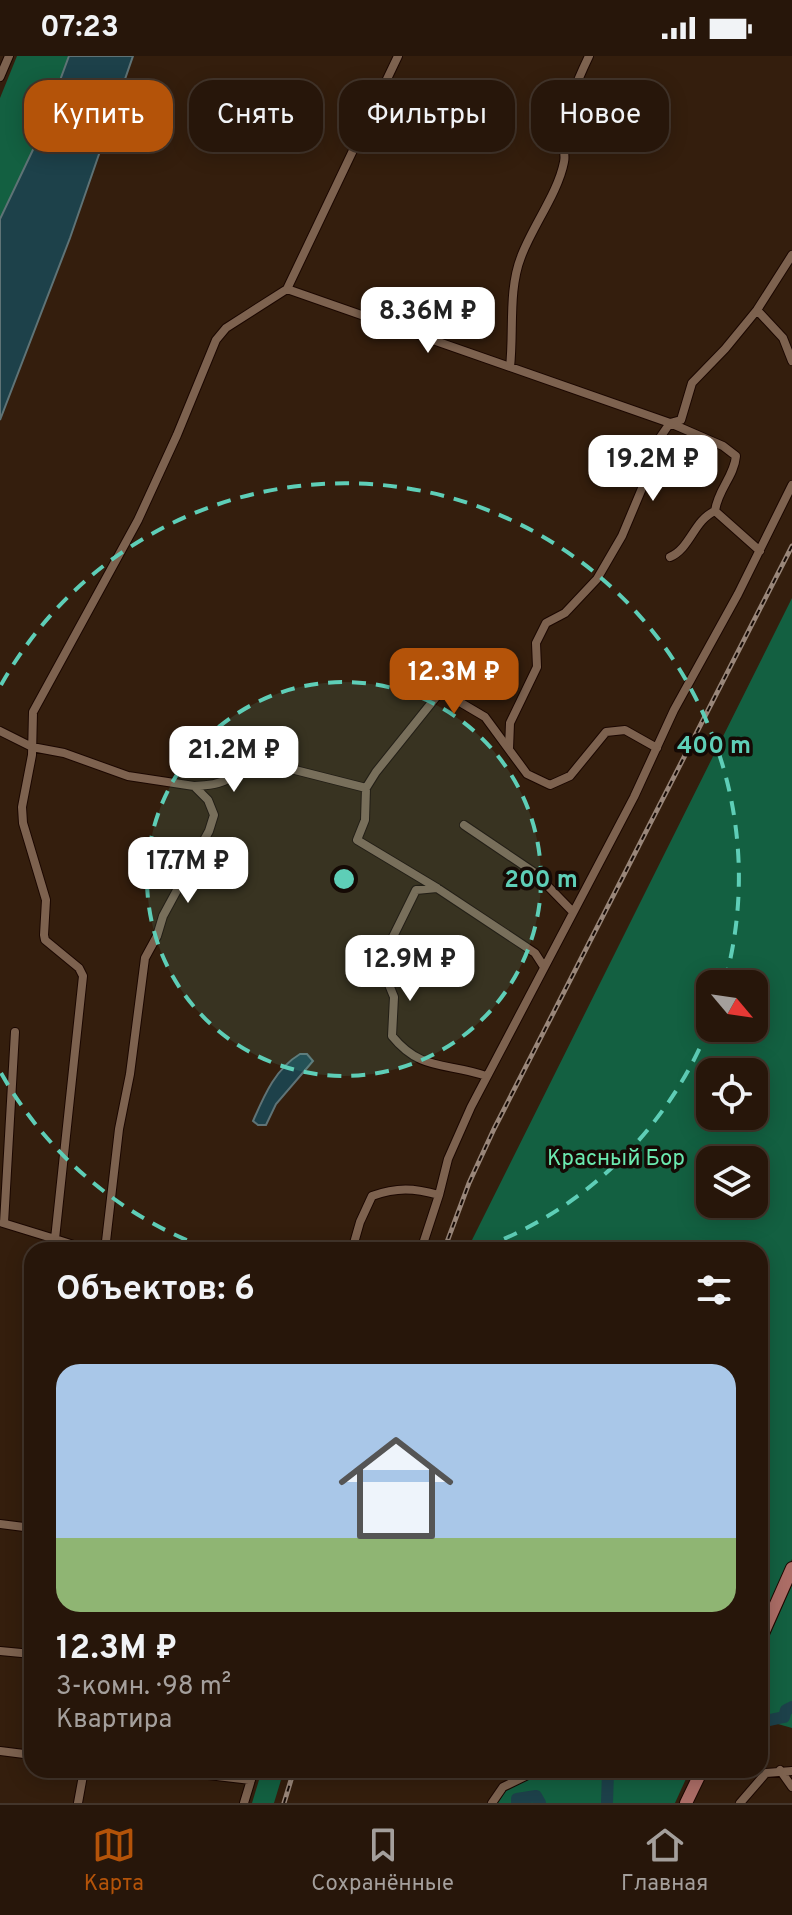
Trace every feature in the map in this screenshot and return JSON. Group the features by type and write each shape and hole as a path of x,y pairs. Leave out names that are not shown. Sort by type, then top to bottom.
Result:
{"main road":[{"path":"768,1622 792,1568"},
{"path":"686,1803 698,1778"}],"street":[{"path":"0,77 9,56"},
{"path":"55,1239 83,976 79,968 45,940 44,935 46,900 23,823 22,807 32,747 33,712 138,520 216,340 226,328 287,289 398,56"},
{"path":"510,367 513,344 510,323 520,259 564,161 563,137 576,82 589,56"},
{"path":"509,750 510,723 537,667 536,643 546,623 565,613 597,579 622,536 648,474 652,454 670,423 681,420 692,383 757,310 792,255"},
{"path":"287,289 670,423 723,446 736,456 734,470 717,496 715,511"},
{"path":"757,310 783,338 792,361"},
{"path":"424,1242 448,1159 486,1076 634,797 674,710 792,485"},
{"path":"715,511 760,551"},
{"path":"670,557 678,554 704,516 715,511"},
{"path":"544,967 535,953 357,840 365,820 366,788 441,691 485,717 527,774 550,785 570,776 606,732 625,730 657,748"},
{"path":"0,731 32,747 64,753 128,776 194,786 220,785 240,769 251,755 366,788"},
{"path":"106,1242 119,1129 130,1074 145,958 163,916 209,831 214,815 208,800 194,786"},
{"path":"464,825 535,873 573,912"},
{"path":"437,888 416,890 386,951 383,970 394,997 392,1036 405,1052 422,1061 486,1076"},
{"path":"15,1032 2,1222 64,1242"},
{"path":"354,1242 372,1196 395,1188 418,1189 439,1195"},
{"path":"0,1524 24,1527"},
{"path":"0,1651 24,1653"},
{"path":"0,1751 24,1754"},
{"path":"780,1770 792,1787"},
{"path":"768,1773 792,1771"},
{"path":"78,1803 83,1778"},
{"path":"234,1778 251,1780 244,1803"},
{"path":"492,1803 503,1787 522,1778"},
{"path":"740,1803 762,1778"}],"green space":[{"path":"17,56 69,56 60,80 24,80 24,152 32,152 0,219 0,98"},
{"name":"Красный Бор","path":"792,598 792,1559 768,1614 768,1242 471,1242"},
{"path":"792,1585 792,1728 768,1721 768,1640"},
{"path":"260,1778 282,1778 274,1803 252,1803"},
{"path":"532,1778 686,1778 675,1803 497,1803 503,1794 521,1781"}],"water":[{"path":"69,56 133,56 125,80 60,80"},
{"path":"32,152 100,152 0,420 0,219"},
{"path":"300,1054 307,1054 313,1061 276,1104 266,1125 258,1125 253,1121 271,1084 284,1067"}],"waterway":[{"path":"768,1720 784,1717 786,1710 792,1707"},
{"path":"607,1803 608,1778"},
{"path":"517,1803 517,1799 536,1796 540,1803"}],"railway":[{"path":"447,1242 494,1129 792,546"},
{"path":"284,1803 292,1778"}]}
